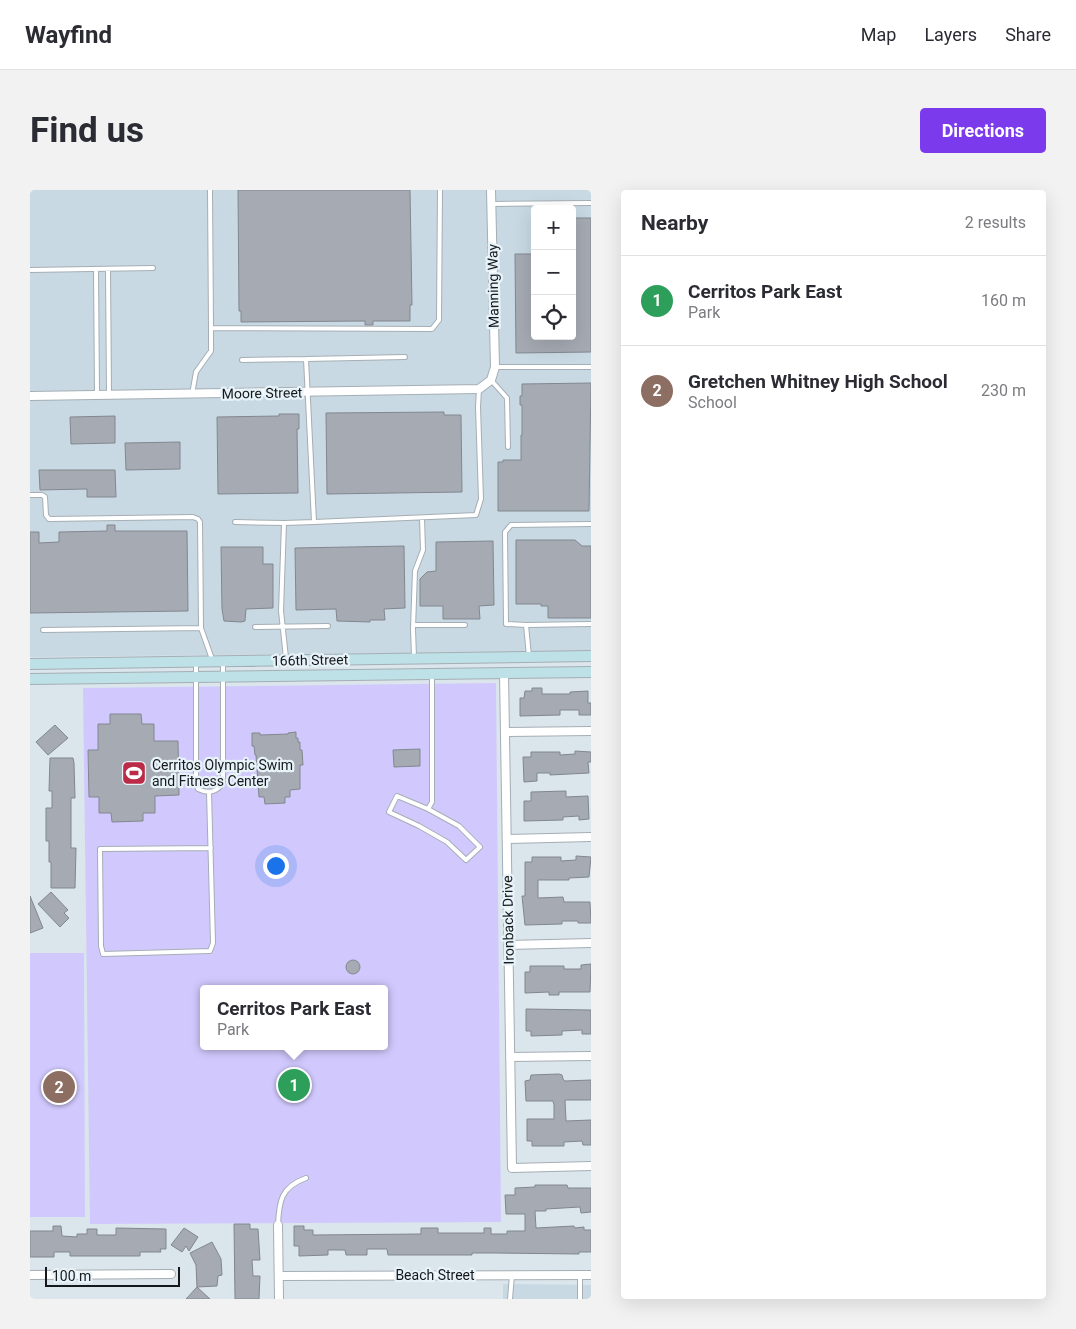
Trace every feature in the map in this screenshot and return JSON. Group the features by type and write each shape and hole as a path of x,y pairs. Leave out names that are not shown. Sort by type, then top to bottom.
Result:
{"street":[{"name":"Manning Way","path":"491,190 495,367 491,380"},
{"path":"479,389 491,380"},
{"name":"Moore Street","path":"30,396 479,389"},
{"name":"166th Street","path":"30,664 591,656"},
{"path":"432,658 432,674"},
{"name":"166th Street","path":"30,679 591,672"},
{"name":"Ironback Drive","path":"504,673 512,1168 591,1166"},
{"path":"505,732 591,731"},
{"path":"507,839 591,837"},
{"path":"508,945 591,943"},
{"path":"510,1057 591,1056"},
{"path":"278,1225 279,1299"},
{"path":"30,1275 171,1274"},
{"name":"Beach Street","path":"279,1276 591,1275"}],"lane":[{"path":"192,394 196,372 211,352 210,190"},
{"path":"211,328 432,329 439,320 440,190"},
{"path":"492,204 591,203"},
{"path":"30,270 153,268"},
{"path":"96,269 97,395"},
{"path":"108,269 109,395"},
{"path":"242,360 405,357"},
{"path":"306,359 314,522"},
{"path":"495,367 591,367"},
{"path":"491,380 507,398 508,447"},
{"path":"235,522 284,523 476,515 481,499 479,389"},
{"path":"30,495 42,495 45,497 46,515 49,519 194,517 200,522 201,628 218,661 223,676 222,783 219,789 209,792 203,792 198,789 196,782 196,662"},
{"path":"414,659 415,571 423,550 422,518"},
{"path":"284,523 282,610 286,660"},
{"path":"591,524 511,525 505,532 506,624 591,624"},
{"path":"413,625 465,625"},
{"path":"526,625 529,657"},
{"path":"254,627 328,626"},
{"path":"43,630 201,628"},
{"path":"428,809 432,796 432,674"},
{"path":"209,792 211,848 213,943 210,951 103,954 101,946 100,849 211,848"},
{"path":"396,796 428,809 459,826 480,847 466,860 447,842 420,826 389,812 396,796"},
{"path":"278,1225 281,1197 291,1185 306,1178"},
{"path":"510,1299 512,1275"},
{"path":"580,1275 580,1299"}],"shaded area":[{"path":"30,190 591,190 591,651 30,657"},
{"path":"496,683 501,1222 90,1224 83,688"},
{"path":"30,953 84,953 85,1217 30,1217"},
{"path":"503,1284 591,1285 591,1299 503,1299"}],"building":[{"path":"238,190 410,190 412,305 410,305 410,321 373,321 373,325 365,325 365,321 241,322 241,311 239,311"},
{"path":"576,218 591,218 591,352 516,353 515,254 531,254 531,340 576,340"},
{"path":"591,383 589,511 498,511 498,462 503,462 503,460 521,460 522,405 520,405 520,396 522,396 522,384"},
{"path":"444,412 444,415 461,415 462,492 327,494 326,413"},
{"path":"279,414 299,414 299,429 297,429 298,493 218,494 217,417 279,416"},
{"path":"115,416 115,443 71,444 70,417"},
{"path":"180,442 180,469 126,470 125,443"},
{"path":"39,470 115,470 116,497 87,497 87,489 40,490"},
{"path":"107,525 115,525 115,531 187,531 188,611 30,613 30,532 39,532 39,543 59,542 59,532 107,531"},
{"path":"516,540 575,540 582,546 591,546 591,618 548,618 548,606 541,606 541,604 516,604"},
{"path":"493,541 494,605 479,606 480,619 443,619 443,606 420,606 420,579 427,572 436,571 436,542"},
{"path":"404,546 405,608 384,609 385,620 370,620 370,622 337,621 336,609 296,610 295,548"},
{"path":"221,547 263,547 263,564 273,564 273,608 246,609 245,621 224,621 222,609"},
{"path":"532,688 542,688 542,694 570,694 570,692 588,691 591,715 579,715 579,710 560,710 560,715 520,716 520,698 524,698 525,691 532,691"},
{"name":"Cerritos Olympic Swim and Fitness Center","path":"110,714 141,714 142,724 154,724 154,741 178,741 179,795 155,796 155,813 143,813 143,821 112,822 111,813 99,813 99,797 89,797 88,750 98,750 98,724 110,724"},
{"path":"55,725 68,738 48,755 36,742"},
{"path":"296,732 296,738 300,742 300,750 302,750 303,765 300,765 300,789 290,790 290,797 285,797 285,803 265,804 264,797 259,797 256,755 254,746 252,746 252,733 260,733 260,735"},
{"path":"420,749 420,766 394,767 393,750"},
{"path":"575,751 591,752 591,762 588,762 589,773 550,775 550,773 537,773 537,781 524,782 523,757 531,757 531,752 560,752 560,755 575,754"},
{"path":"50,758 73,758 74,763 75,798 71,798 71,848 76,848 75,888 51,888 49,841 46,841 46,808 52,808 52,791 49,791"},
{"path":"566,791 566,797 588,796 589,819 579,820 579,816 563,817 563,820 524,821 524,801 531,801 531,792"},
{"path":"576,856 591,857 589,877 569,878 569,880 538,880 538,898 563,897 564,902 590,902 591,923 562,921 562,924 525,925 522,896 525,896 525,862 532,862 532,857 561,857 561,861 576,860"},
{"path":"51,892 68,910 64,913 69,918 60,927 38,904"},
{"path":"30,896 43,928 30,933"},
{"path":"353,960 358,962 360,967 358,972 353,974 348,972 346,967 348,962"},
{"path":"591,964 590,992 559,992 559,995 549,995 549,992 525,993 525,972 530,972 530,966 564,966 564,969 581,969 581,965"},
{"path":"526,1009 591,1010 591,1034 582,1034 582,1030 562,1031 562,1035 531,1036 531,1031 526,1031"},
{"path":"531,1075 562,1075 565,1081 591,1080 591,1100 565,1100 566,1121 591,1120 591,1145 583,1145 582,1141 564,1142 564,1146 532,1146 532,1141 527,1141 527,1119 554,1119 554,1105 553,1101 526,1101 525,1081 530,1080"},
{"path":"535,1185 567,1185 568,1188 591,1188 591,1212 581,1213 580,1207 535,1211 536,1228 574,1226 575,1228 584,1227 584,1230 591,1230 591,1252 579,1252 579,1254 472,1253 472,1255 388,1255 387,1249 367,1249 367,1255 346,1255 345,1250 328,1250 328,1255 299,1256 299,1246 294,1246 294,1226 304,1226 304,1230 313,1230 313,1235 421,1234 421,1228 438,1228 438,1233 484,1233 484,1228 491,1228 491,1234 507,1234 507,1231 525,1231 525,1214 506,1214 505,1195 515,1195 515,1188 535,1187"},
{"path":"234,1224 250,1224 250,1229 258,1229 260,1260 252,1260 253,1276 260,1276 259,1299 235,1299"},
{"path":"53,1226 61,1226 62,1236 77,1237 77,1234 87,1234 87,1229 97,1229 97,1235 116,1235 116,1228 166,1229 166,1249 160,1249 161,1252 140,1252 140,1256 70,1256 70,1252 54,1252 54,1257 30,1257 30,1231 53,1231"},
{"path":"184,1228 198,1237 189,1251 186,1246 182,1252 171,1245"},
{"path":"212,1242 221,1259 222,1275 218,1276 217,1286 197,1287 196,1265 190,1253"},
{"path":"197,1287 210,1299 186,1299"}],"place":[{"name":"Cerritos Olympic Swim and Fitness Center","path":"134,773"},
{"name":"Cerritos Park East","path":"294,1085"},
{"name":"Gretchen Whitney High School","path":"59,1087"}]}
